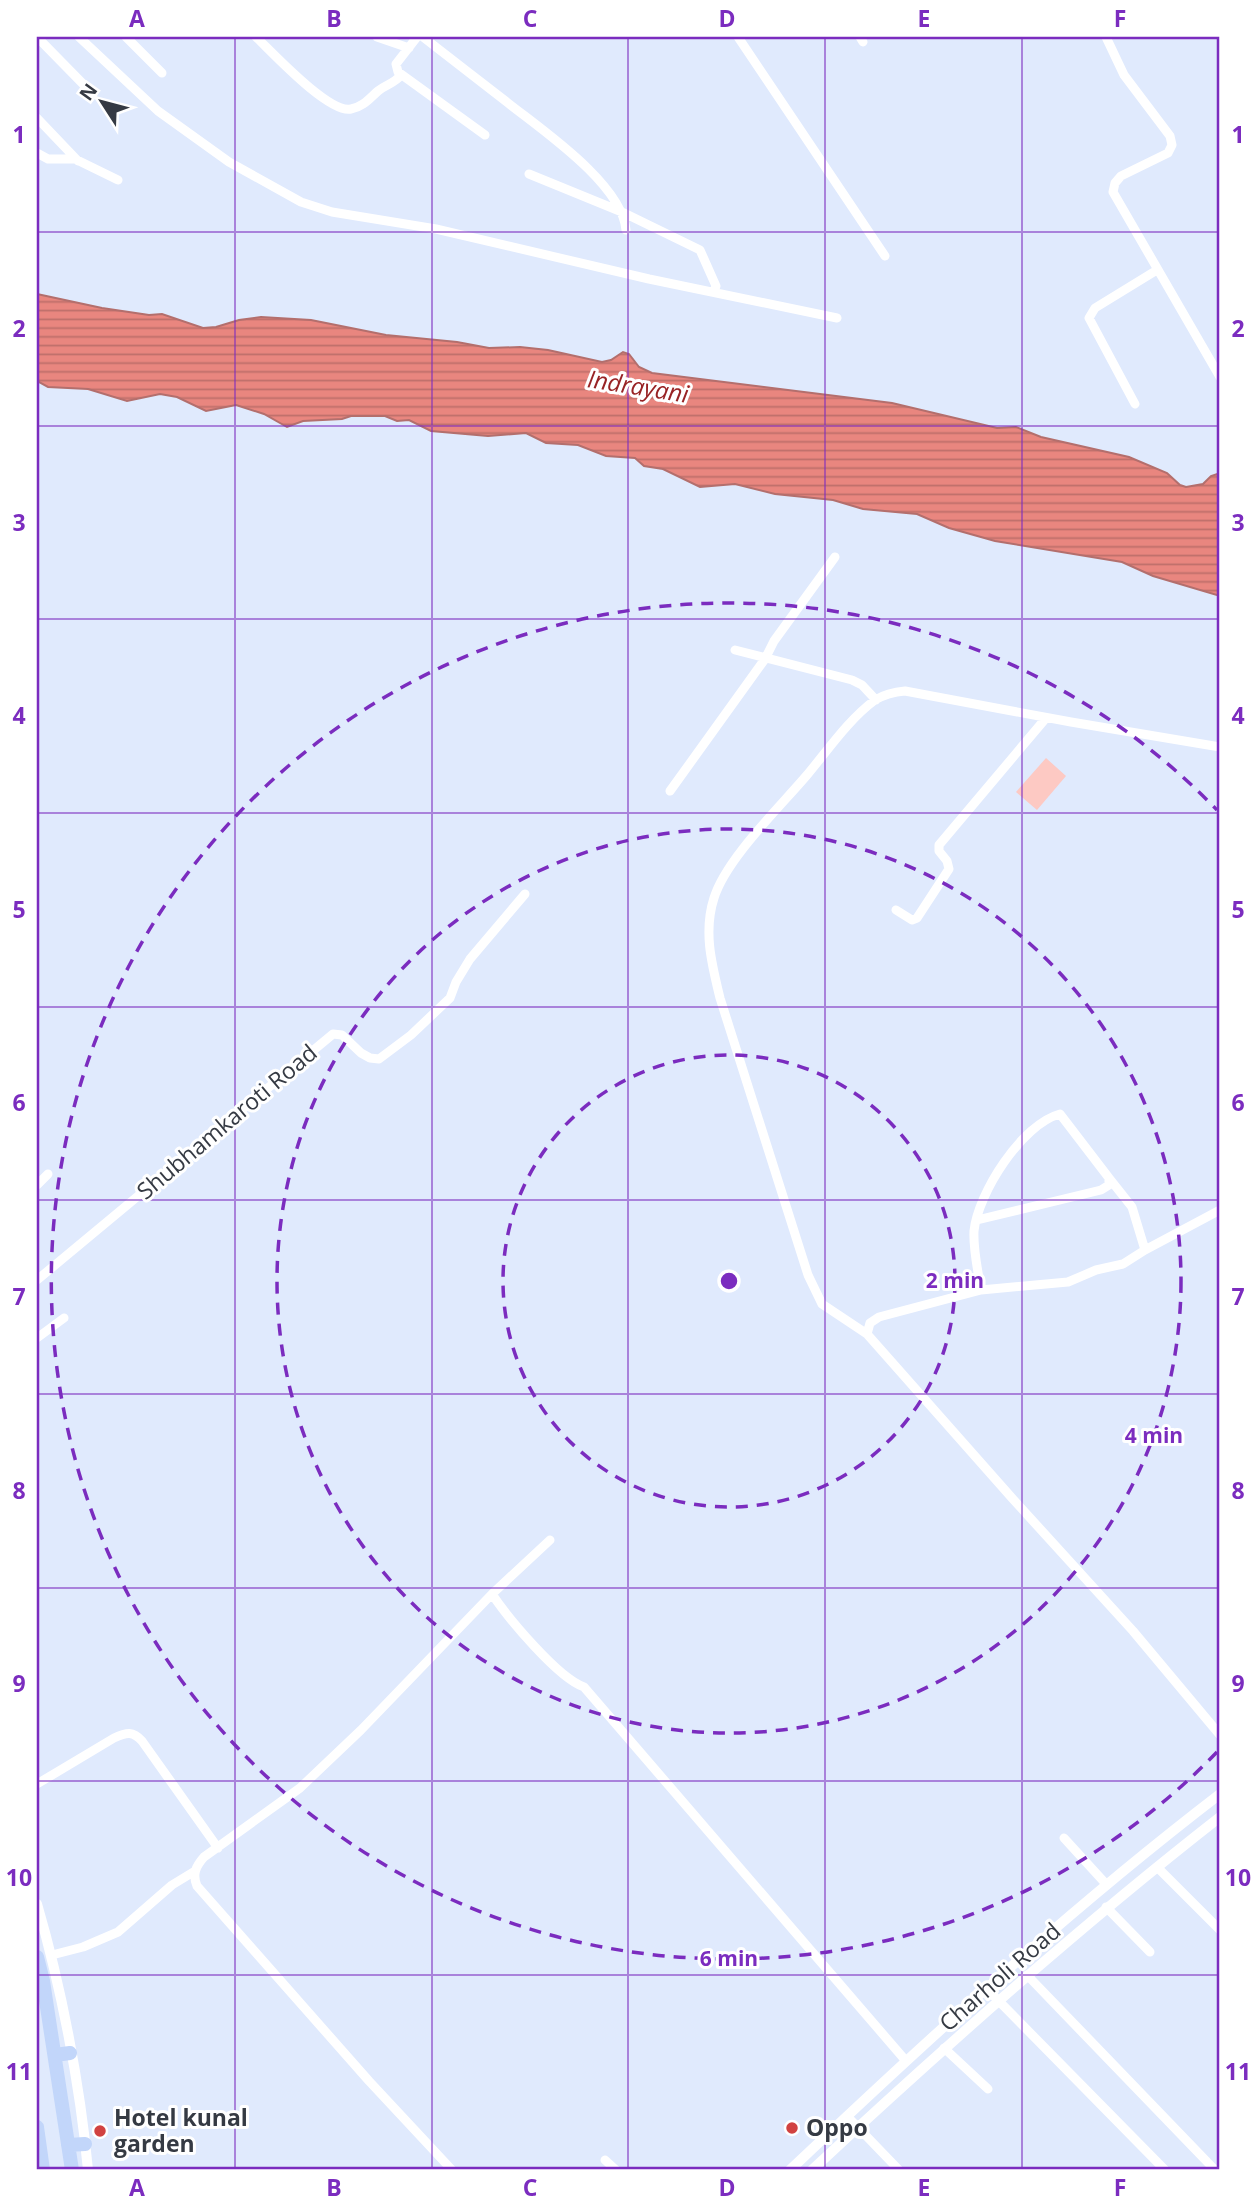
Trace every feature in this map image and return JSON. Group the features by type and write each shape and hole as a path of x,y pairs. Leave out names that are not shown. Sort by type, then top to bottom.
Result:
{"main road":[{"path":"37,1957 72,2170"},
{"path":"54,2055 70,2053"},
{"path":"37,2127 43,2170"},
{"path":"68,2145 85,2144"}],"street":[{"path":"37,37 87,88"},
{"path":"79,37 158,111 194,138 229,162 301,202 332,212 436,229 659,281 837,318"},
{"path":"126,37 162,73"},
{"path":"256,37 314,91 333,105 345,109 352,109 369,100 401,75"},
{"path":"377,37 409,48"},
{"path":"417,37 396,64 401,75 485,135"},
{"path":"423,37 580,161 606,188 622,212 626,230"},
{"path":"738,37 885,256"},
{"path":"1106,37 1124,75 1172,142 1168,153 1126,173 1113,187 1116,200 1220,377"},
{"path":"37,118 77,156 78,161"},
{"path":"37,153 48,159 78,161 118,180"},
{"path":"529,174 622,212 701,250 716,286 714,291"},
{"path":"1135,404 1089,318 1095,308 1157,270"},
{"path":"670,791 835,557"},
{"path":"735,650 852,680 862,685 876,700"},
{"path":"1220,747 905,691 886,694 859,714 732,864 715,895 708,933 720,998 808,1275 822,1304 867,1334 1133,1631 1220,1735"},
{"path":"896,910 912,920 917,918 949,869 947,861 939,851 939,845 1046,718"},
{"name":"Shubhamkaroti Road","path":"37,1280 333,1034 342,1035 361,1053 379,1059 411,1035 450,998 470,959 525,894"},
{"path":"981,1290 974,1240 977,1220 994,1178 1009,1155 1035,1129 1054,1115 1060,1114 1132,1207 1144,1250"},
{"path":"37,1185 48,1174"},
{"path":"977,1220 1101,1190 1109,1185 1109,1178"},
{"path":"867,1334 870,1323 879,1317 981,1290 1068,1282 1096,1270 1124,1264 1144,1250 1220,1210"},
{"path":"37,1338 64,1318"},
{"path":"452,2170 369,2081 197,1886 195,1871 204,1857 300,1788 361,1730 492,1594 550,1540"},
{"path":"492,1594 556,1668 571,1682 584,1687 906,2061"},
{"path":"37,1784 114,1738 128,1732 134,1734 142,1741 218,1847"},
{"name":"Charholi Road","path":"790,2170 986,1988 1107,1884 1220,1794"},
{"name":"Charholi Road","path":"813,2170 998,2000 1107,1907 1220,1817"},
{"path":"1064,1838 1107,1884"},
{"path":"1157,1867 1220,1930"},
{"path":"52,1955 83,1947 118,1932 172,1885 195,1871"},
{"path":"37,1904 52,1955 88,2170"},
{"path":"1107,1907 1150,1951"},
{"path":"1027,1975 1215,2170"},
{"path":"986,1988 1165,2170"},
{"path":"944,2048 988,2089"},
{"path":"847,2116 899,2170"},
{"path":"605,2160 615,2170"}],"shaded area":[{"path":"1046,758 1066,776 1037,810 1016,792"}],"water":[{"name":"Indrayani","path":"37,294 102,308 149,315 162,314 203,328 261,317 311,320 386,335 489,348 548,350 602,362 623,352 629,354 639,367 652,373 892,403 997,428 1016,427 1041,437 1129,457 1167,473 1186,487 1203,484 1217,474 1220,476 1220,596 1153,576 1122,562 995,541 949,528 917,514 863,509 833,500 775,494 735,484 700,487 663,469 644,466 635,458 606,456 578,445 546,443 526,433 488,436 431,431 409,420 397,421 385,416 303,421 287,427 264,414 236,405 206,411 177,397 160,394 127,401 88,389 48,387 37,381"}],"place":[{"name":"Oppo","path":"792,2128"},
{"name":"Hotel kunal garden","path":"100,2131"}]}
